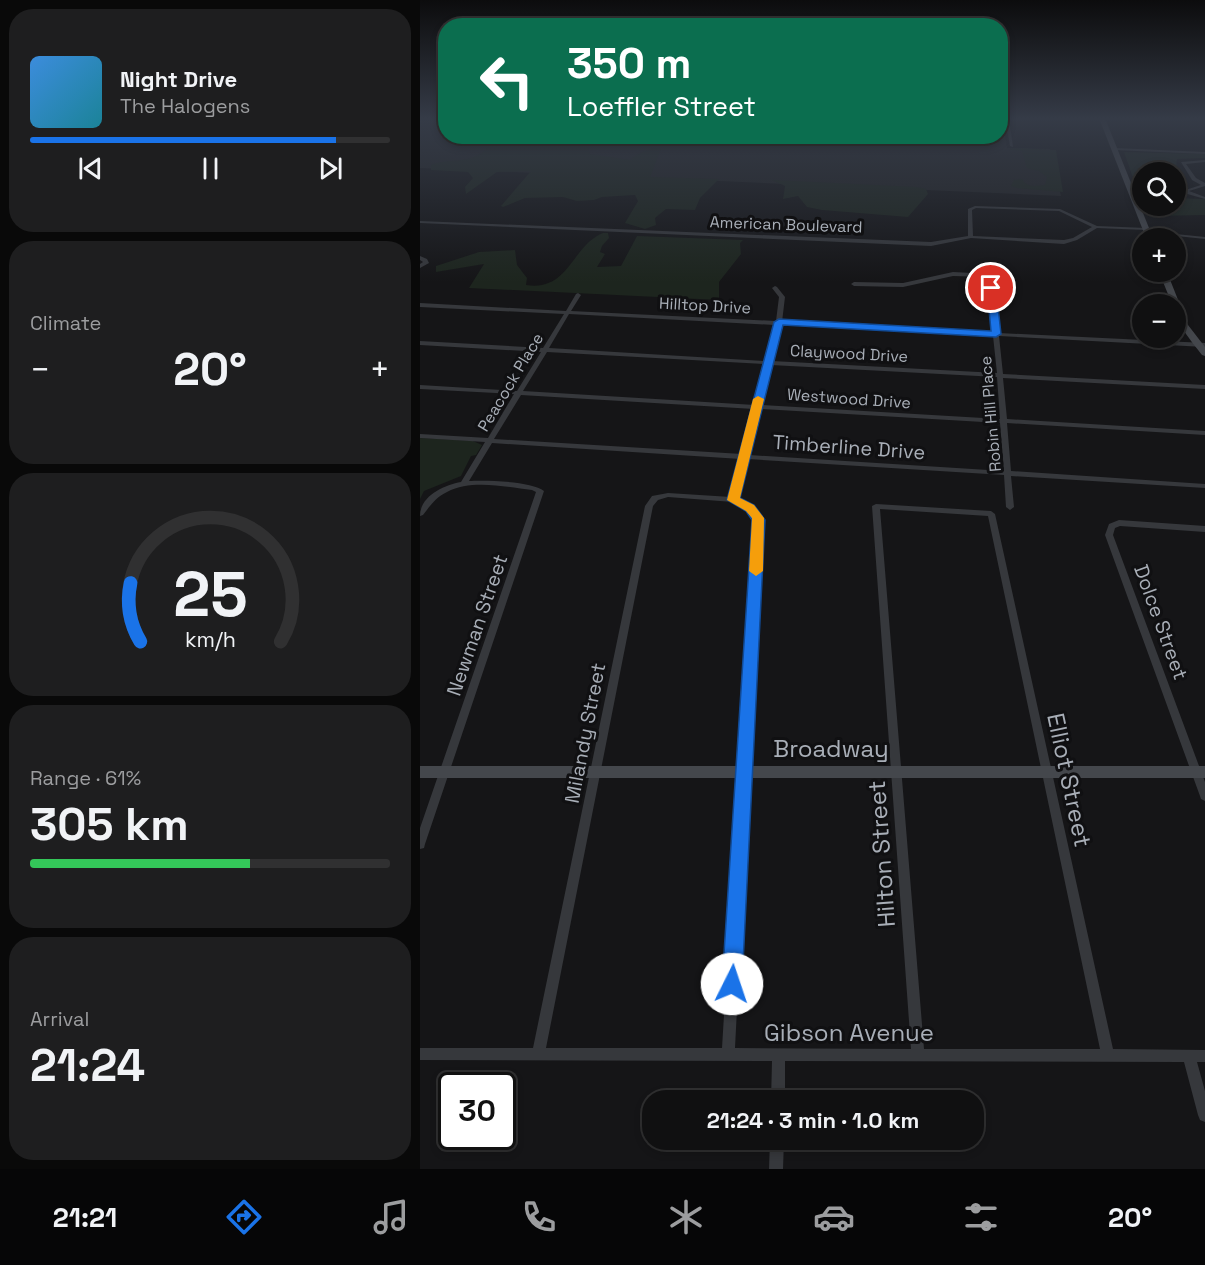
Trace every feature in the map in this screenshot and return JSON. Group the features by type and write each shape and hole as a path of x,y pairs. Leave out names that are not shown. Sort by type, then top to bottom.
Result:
{"street":[{"path":"1124,173 1132,192"},
{"path":"1186,192 1205,185 1194,179 1190,173"},
{"path":"1186,192 1205,198"},
{"path":"971,237 970,209 975,207 1060,210 1096,227 1132,231"},
{"name":"American Boulevard","path":"420,222 931,244 971,237 1070,241 1096,227"},
{"path":"1186,236 1205,238"},
{"path":"420,258 426,263 420,266"},
{"name":"Robin Hill Place","path":"854,284 903,285 953,274 990,275 1009,474 1010,507"},
{"path":"728,1054 746,772 758,520 750,508 734,500 743,457 779,322 782,297 775,288"},
{"name":"Peacock Place","path":"464,483 578,294"},
{"name":"Hilltop Drive","path":"420,304 996,334 1203,348"},
{"path":"1186,327 1203,348"},
{"name":"Claywood Drive","path":"420,343 1205,387"},
{"name":"Westwood Drive","path":"420,387 1205,433"},
{"name":"Timberline Drive","path":"420,436 1205,486"},
{"path":"420,513 434,495 464,483"},
{"name":"Newman Street","path":"420,844 540,493 534,488 464,483"},
{"name":"Milandy Street","path":"538,1054 650,503 658,497 668,495 734,500"},
{"name":"Elliot Street","path":"876,506 990,514 1108,1055"},
{"name":"Hilton Street","path":"876,506 918,1056"},
{"name":"Dolce Street","path":"1205,529 1119,523 1111,529 1109,535 1201,772 1205,796"},
{"name":"Broadway","path":"420,772 1201,772"},
{"name":"Gibson Avenue","path":"420,1054 1205,1056"},
{"path":"778,1090 779,1055"},
{"path":"1189,1057 1205,1115"},
{"path":"776,1169 777,1150"}],"shaded area":[{"path":"468,173 496,173 466,194 465,187 473,178"},
{"path":"524,173 1056,173 1061,196"},
{"path":"530,173 652,173 650,177 719,179 700,198 695,210 666,209 655,218 656,225 645,229 625,223 638,201 635,195 577,201 563,197 525,198 501,206"},
{"path":"1041,173 1060,173 1063,192 1011,186 1014,180 1022,179 1029,185 1045,185 1047,177"},
{"path":"772,180 916,187 926,189 928,194 908,217 822,210 807,207 798,196 783,199 785,186"},
{"path":"1186,198 1205,199 1205,215 1186,215"},
{"path":"603,233 608,233 609,238 602,246 600,252 605,254 597,267 621,266 637,236 743,240 740,243 741,254 719,282 719,300 469,288 484,264 436,272 436,266 479,252 515,250 517,265 527,278 526,285 540,285 552,282 561,275 584,247"},
{"path":"420,438 473,441 482,445 476,455 471,456 461,476 424,491 420,499"}],"slow traffic":[{"path":"756,571 758,518 750,508 734,500 758,399"}],"route":[{"path":"732,984 746,772 758,520 750,508 734,500 743,457 779,322 996,334 991,288"}]}
